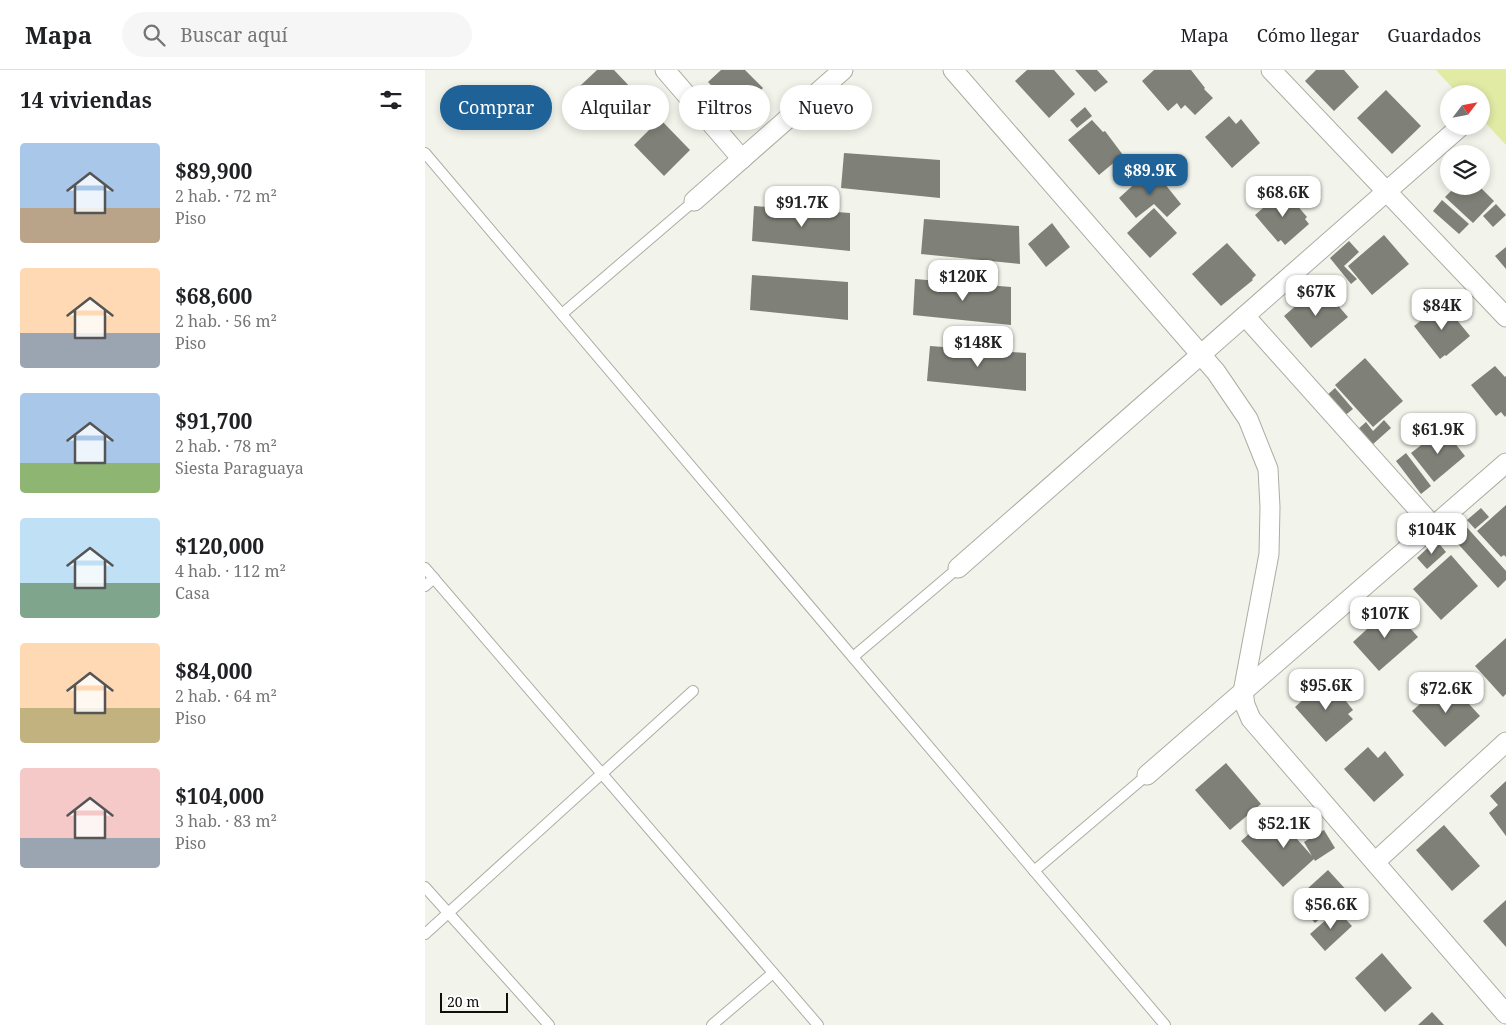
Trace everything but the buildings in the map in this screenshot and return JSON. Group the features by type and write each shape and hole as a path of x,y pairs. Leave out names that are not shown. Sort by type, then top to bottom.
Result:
{"street":[{"path":"665,70 742,159"},
{"path":"694,201 843,70"},
{"path":"953,70 1217,372 1248,419 1268,469 1271,507 1269,554 1243,692 1245,705 1251,719 1505,1012"},
{"path":"1271,70 1506,317"},
{"path":"959,568 1451,135"},
{"path":"1245,316 1433,526"},
{"path":"1147,775 1506,463"},
{"path":"1375,862 1506,742"}],"lane":[{"path":"425,153 1165,1025"},
{"path":"562,314 694,201"},
{"path":"425,568 818,1025"},
{"path":"853,657 959,568"},
{"path":"425,586 434,578"},
{"path":"425,934 693,691"},
{"path":"1034,870 1147,775"},
{"path":"425,887 549,1025"},
{"path":"712,1025 773,972"}],"green space":[{"path":"1436,70 1506,70 1506,145 1490,128 1490,85 1450,85"}]}
